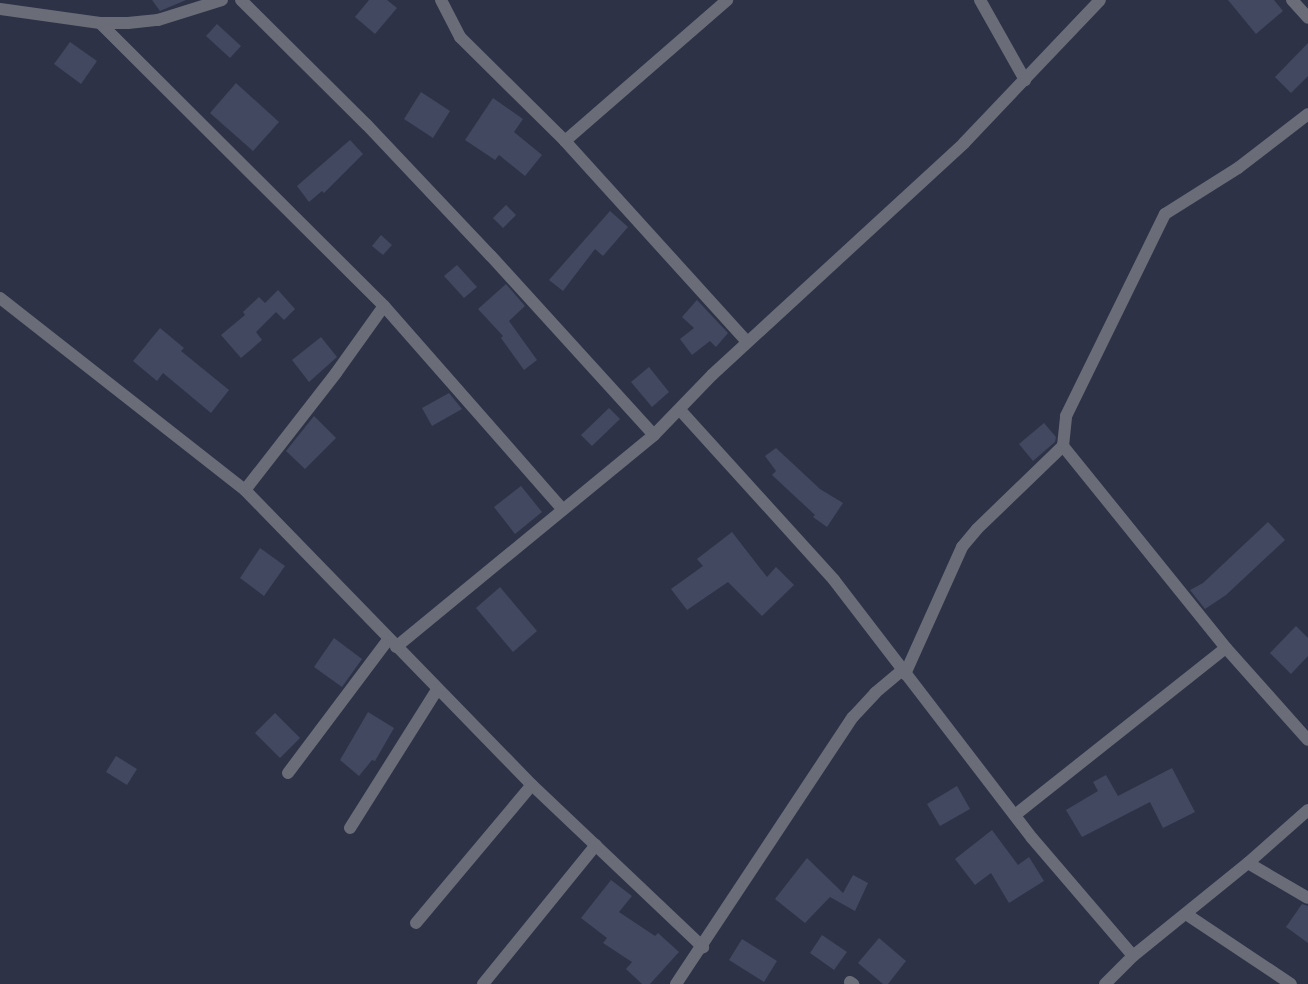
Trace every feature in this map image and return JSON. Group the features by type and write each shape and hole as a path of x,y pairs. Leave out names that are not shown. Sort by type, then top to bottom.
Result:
{"street":[{"path":"0,9 100,24 158,20 222,0"},
{"path":"241,0 367,125 491,256 654,435"},
{"path":"441,0 460,37 565,141 747,342"},
{"path":"565,141 727,0"},
{"path":"980,0 1025,80"},
{"path":"288,773 392,643 563,510 654,435 747,342 964,143 1100,0"},
{"path":"1292,0 1308,18"},
{"path":"100,24 384,306 563,510"},
{"path":"676,984 703,947 853,717 874,693 904,672 962,548 977,529 1063,446 1066,416 1165,214 1238,168 1308,114"},
{"path":"0,298 245,490 437,690 532,785 703,947"},
{"path":"245,490 336,374 384,306"},
{"path":"680,410 834,580 1015,815 1133,956"},
{"path":"1063,446 1226,648 1308,740"},
{"path":"1015,815 1226,648"},
{"path":"350,828 437,690"},
{"path":"416,923 532,785"},
{"path":"1105,984 1133,956 1248,863 1308,810"},
{"path":"483,984 596,845"},
{"path":"1248,863 1308,898"},
{"path":"1186,914 1291,984"}],"building":[{"path":"152,0 186,0 160,11"},
{"path":"369,0 387,0 397,8 375,34 355,17"},
{"path":"1228,0 1274,0 1283,11 1256,34"},
{"path":"217,24 241,46 230,58 206,36"},
{"path":"70,42 97,61 81,84 54,64"},
{"path":"1308,43 1308,76 1291,93 1275,77"},
{"path":"236,83 279,122 253,151 210,113"},
{"path":"421,92 450,111 433,138 404,119"},
{"path":"493,98 523,119 514,132 542,155 525,176 499,155 495,160 465,140"},
{"path":"350,140 363,154 324,193 322,191 309,202 297,186"},
{"path":"506,205 516,215 503,228 493,218"},
{"path":"610,211 628,227 603,256 595,249 563,291 549,280"},
{"path":"381,235 392,245 383,255 372,246"},
{"path":"457,265 477,287 464,298 444,276"},
{"path":"506,284 525,306 509,321 537,360 524,370 501,338 503,336 478,309"},
{"path":"278,290 295,309 284,320 276,312 256,332 262,340 241,358 221,335 245,315 243,312 259,297 265,303"},
{"path":"697,300 728,333 716,347 710,341 692,355 680,339 694,328 682,317"},
{"path":"160,328 184,348 181,351 229,390 211,413 163,373 157,381 133,361"},
{"path":"321,337 337,357 309,382 292,360"},
{"path":"649,367 669,392 652,407 631,382"},
{"path":"449,393 462,409 432,426 422,408"},
{"path":"609,408 620,419 592,446 581,435"},
{"path":"314,416 336,438 305,469 286,451"},
{"path":"1044,423 1056,437 1055,442 1033,461 1019,444"},
{"path":"776,448 820,489 843,503 827,527 813,517 815,515 772,475 776,471 765,456"},
{"path":"521,486 542,512 515,534 494,507"},
{"path":"1268,522 1285,540 1226,595 1205,609 1190,590 1203,583"},
{"path":"732,532 767,577 776,567 794,585 762,616 728,582 687,610 671,589 703,566 697,559"},
{"path":"260,548 285,566 264,596 240,578"},
{"path":"500,587 537,631 513,652 476,608"},
{"path":"1296,626 1308,638 1308,656 1291,674 1270,653"},
{"path":"334,638 362,659 342,687 314,667"},
{"path":"368,712 394,728 375,761 372,760 359,776 340,760"},
{"path":"275,713 300,738 280,758 255,733"},
{"path":"116,756 137,769 127,785 106,772"},
{"path":"1172,768 1195,812 1163,828 1150,802 1082,837 1066,810 1098,791 1093,782 1106,775 1118,796"},
{"path":"957,786 970,809 940,826 927,804"},
{"path":"992,830 1018,865 1029,857 1044,881 1009,903 991,873 975,885 955,859"},
{"path":"807,858 843,893 853,875 868,883 855,911 830,897 805,923 775,899"},
{"path":"611,880 632,896 619,912 655,936 658,933 679,952 650,984 642,984 626,969 632,962 603,943 607,938 581,918"},
{"path":"1302,904 1308,906 1308,943 1286,927"},
{"path":"822,935 847,952 834,970 810,953"},
{"path":"879,938 906,961 888,984 883,984 858,963"},
{"path":"742,939 777,961 764,982 729,960"}]}
